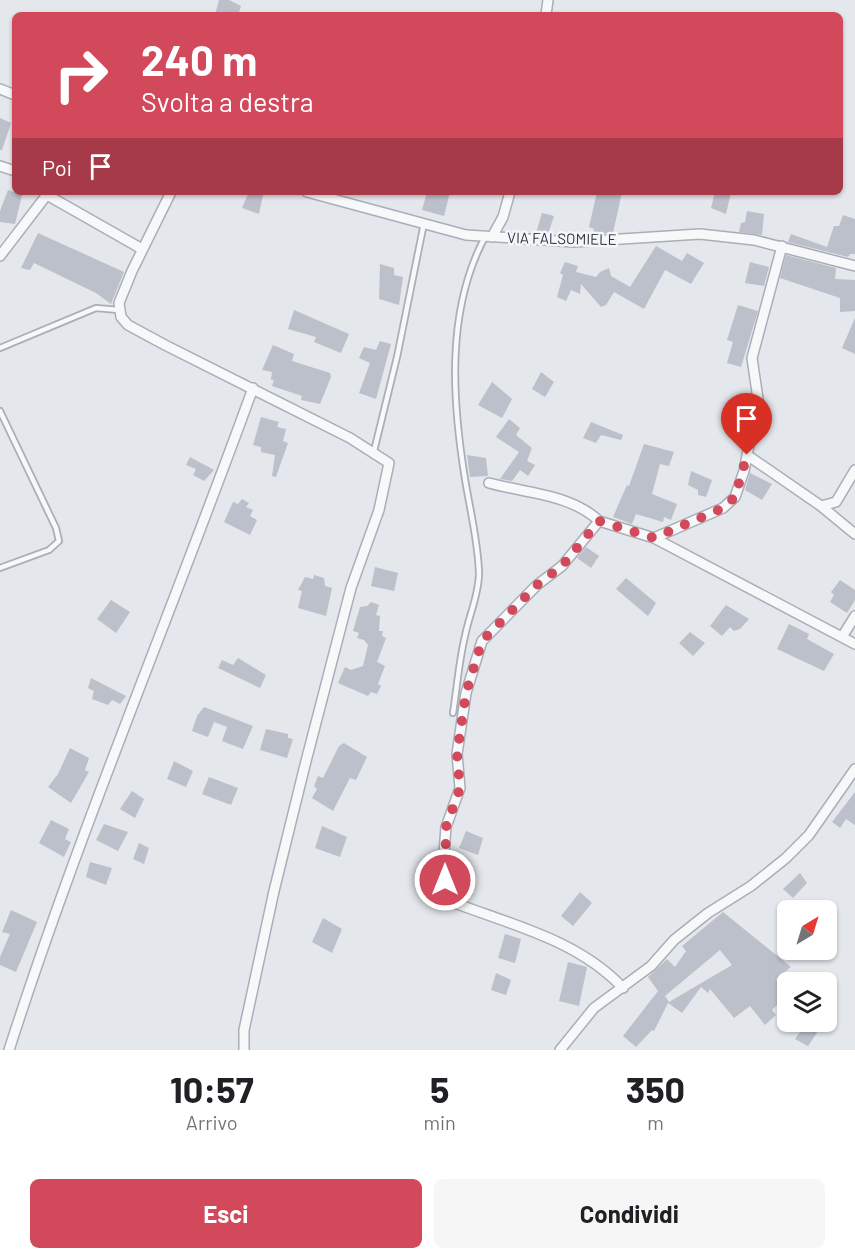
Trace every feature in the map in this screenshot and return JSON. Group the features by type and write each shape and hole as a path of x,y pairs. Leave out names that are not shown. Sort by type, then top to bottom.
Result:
{"street":[{"path":"0,256 46,195"},
{"path":"51,195 142,249"},
{"path":"169,195 142,249 119,310 128,325 374,451 389,463 379,510 351,588 271,902 244,1030 244,1050"},
{"name":"VIA FALSOMIELE","path":"318,195 466,235 574,242 700,234 754,240 855,266"},
{"path":"488,237 503,217 509,195"},
{"path":"654,538 723,508 735,497 747,455 758,399 752,358 782,246"},
{"path":"9,1050 70,869 192,554 253,388"},
{"path":"747,455 821,506 855,534"},
{"path":"821,506 836,502 855,470"},
{"path":"489,483 558,499 588,511 599,521 654,538 855,644"},
{"path":"599,521 562,566 537,585 482,641 466,693 457,754 460,788 446,827 443,865 446,895 452,902 519,925 592,960 607,970 623,988"},
{"path":"842,637 855,616"},
{"path":"560,1050 594,1008 651,966 674,940 708,913 751,886 786,858 809,834 855,768"}],"lane":[{"path":"374,451 397,357 424,223"},
{"path":"453,712 465,634 476,599 479,577 478,544 464,476 454,352 466,285 488,237"},
{"path":"0,348 96,308 119,310"},
{"path":"0,411 56,528 59,542 49,550 0,568"}],"building":[{"path":"219,0 229,0 241,6 239,12 216,12"},
{"path":"0,118 11,123 2,150 0,150"},
{"path":"8,190 12,191 12,195 22,195 15,224 0,222 0,211"},
{"path":"248,195 263,195 259,214 242,208"},
{"path":"426,195 449,195 444,216 422,210"},
{"path":"596,195 621,195 613,233 593,234 594,229 589,227"},
{"path":"714,195 730,195 726,214 711,208"},
{"path":"747,211 764,214 762,235 739,232 741,223 745,222"},
{"path":"542,213 554,216 548,234 536,233"},
{"path":"843,215 855,219 855,254 850,254 848,257 788,242 791,234 827,247 834,226 839,226"},
{"path":"38,233 124,272 111,304 96,293 34,263 30,270 21,268"},
{"path":"656,246 682,261 687,253 704,263 691,284 665,270 644,309 614,292 606,305 601,307 581,284 580,294 571,290 566,301 557,297 563,275 560,273 565,262 578,266 576,272 596,277 600,272 609,268 611,276 630,287"},
{"path":"786,255 836,268 835,279 855,280 855,311 840,312 840,298 780,278"},
{"path":"750,262 769,267 764,286 745,283"},
{"path":"380,264 394,268 394,275 403,277 399,305 379,299"},
{"path":"738,305 758,311 741,367 727,363 733,342 727,340"},
{"path":"294,310 349,334 341,353 314,342 316,337 288,329"},
{"path":"855,318 855,354 842,348"},
{"path":"380,341 391,344 376,399 359,393 370,363 359,358 364,347 376,350"},
{"path":"273,345 294,354 292,361 330,373 331,377 320,404 301,400 302,396 272,386 274,380 271,380 272,372 262,370"},
{"path":"541,372 554,382 545,397 532,389"},
{"path":"492,382 512,399 502,418 478,405"},
{"path":"261,417 279,422 277,427 286,429 283,441 288,443 276,477 272,476 275,455 261,452 261,447 253,445"},
{"path":"509,419 520,428 516,435 532,448 527,461 535,465 528,476 520,470 512,481 500,479 519,452 496,437"},
{"path":"591,422 623,435 621,440 601,435 596,443 583,438"},
{"path":"644,444 674,452 669,466 660,464 652,494 677,504 671,520 664,517 663,522 636,514 632,524 613,517 627,485 629,486"},
{"path":"467,455 486,458 488,476 470,477"},
{"path":"190,457 214,470 204,481 193,475 196,469 186,465"},
{"path":"691,471 712,480 706,497 698,495 698,490 688,485"},
{"path":"750,473 772,484 762,500 745,490"},
{"path":"242,499 249,503 246,507 253,510 250,516 257,520 250,535 224,522 233,502 238,504"},
{"path":"586,547 599,556 591,568 577,558"},
{"path":"375,567 398,573 394,591 371,586"},
{"path":"314,575 324,578 325,586 332,588 326,616 298,608 302,591 298,590 305,577 313,579"},
{"path":"626,578 656,603 648,616 616,589"},
{"path":"840,580 855,590 855,600 847,613 830,602 834,595 831,592"},
{"path":"111,600 130,612 116,633 97,619"},
{"path":"371,602 379,605 376,615 380,616 379,631 383,631 382,636 386,638 377,662 385,666 378,684 381,686 377,694 371,692 368,696 338,683 345,667 351,670 363,666 368,645 364,640 357,638 359,633 353,631 360,607 367,606"},
{"path":"726,605 749,619 740,629 734,631 730,627 722,636 710,626"},
{"path":"789,624 809,634 807,639 834,654 824,671 777,649"},
{"path":"690,632 705,643 693,656 679,643"},
{"path":"238,658 266,675 260,688 218,668 222,660 233,665"},
{"path":"91,678 126,696 120,704 112,700 108,705 92,699 94,691 88,688"},
{"path":"204,707 253,726 243,749 222,741 227,727 214,722 208,737 192,731 197,716"},
{"path":"266,729 288,734 288,738 293,739 287,758 260,750"},
{"path":"344,743 367,757 356,780 350,778 333,811 312,798 317,789 314,786 318,776 323,778 339,746"},
{"path":"70,748 89,758 85,770 89,772 71,803 48,787 58,774"},
{"path":"174,761 193,771 186,787 167,779"},
{"path":"209,777 238,788 231,805 202,794"},
{"path":"132,791 144,799 135,818 120,809"},
{"path":"855,792 855,825 846,819 840,828 832,822"},
{"path":"51,820 69,829 65,839 71,842 64,857 39,843"},
{"path":"104,824 128,832 118,851 96,840"},
{"path":"322,826 347,837 340,857 315,848"},
{"path":"466,831 483,838 478,855 459,848"},
{"path":"139,843 149,848 144,864 133,859"},
{"path":"90,862 112,868 106,885 86,877"},
{"path":"800,873 807,883 793,898 783,889"},
{"path":"580,892 592,903 573,926 561,916"},
{"path":"11,910 37,922 16,972 0,965 0,957 10,934 2,932"},
{"path":"723,912 777,956 777,960 782,960 791,967 785,972 777,972 777,1005 772,1010 776,1015 765,1025 750,1006 734,1018 710,989 708,993 701,987 682,1013 668,1003 654,1031 652,1030 636,1047 623,1036 658,991 648,977 667,959 675,967 686,951 682,946","holes":["720,950 732,965 669,1002 665,996"]},
{"path":"323,918 342,929 332,953 312,942"},
{"path":"505,934 521,939 515,963 498,958"},
{"path":"568,962 587,967 579,1006 559,1001"},
{"path":"496,973 511,980 506,995 491,990"},
{"path":"800,1032 817,1032 808,1046 795,1039"}],"route":[{"path":"445,880 443,865 446,827 460,788 457,754 466,693 482,641 537,585 562,566 599,521 654,538 702,518 723,508 735,497 747,455"}]}
